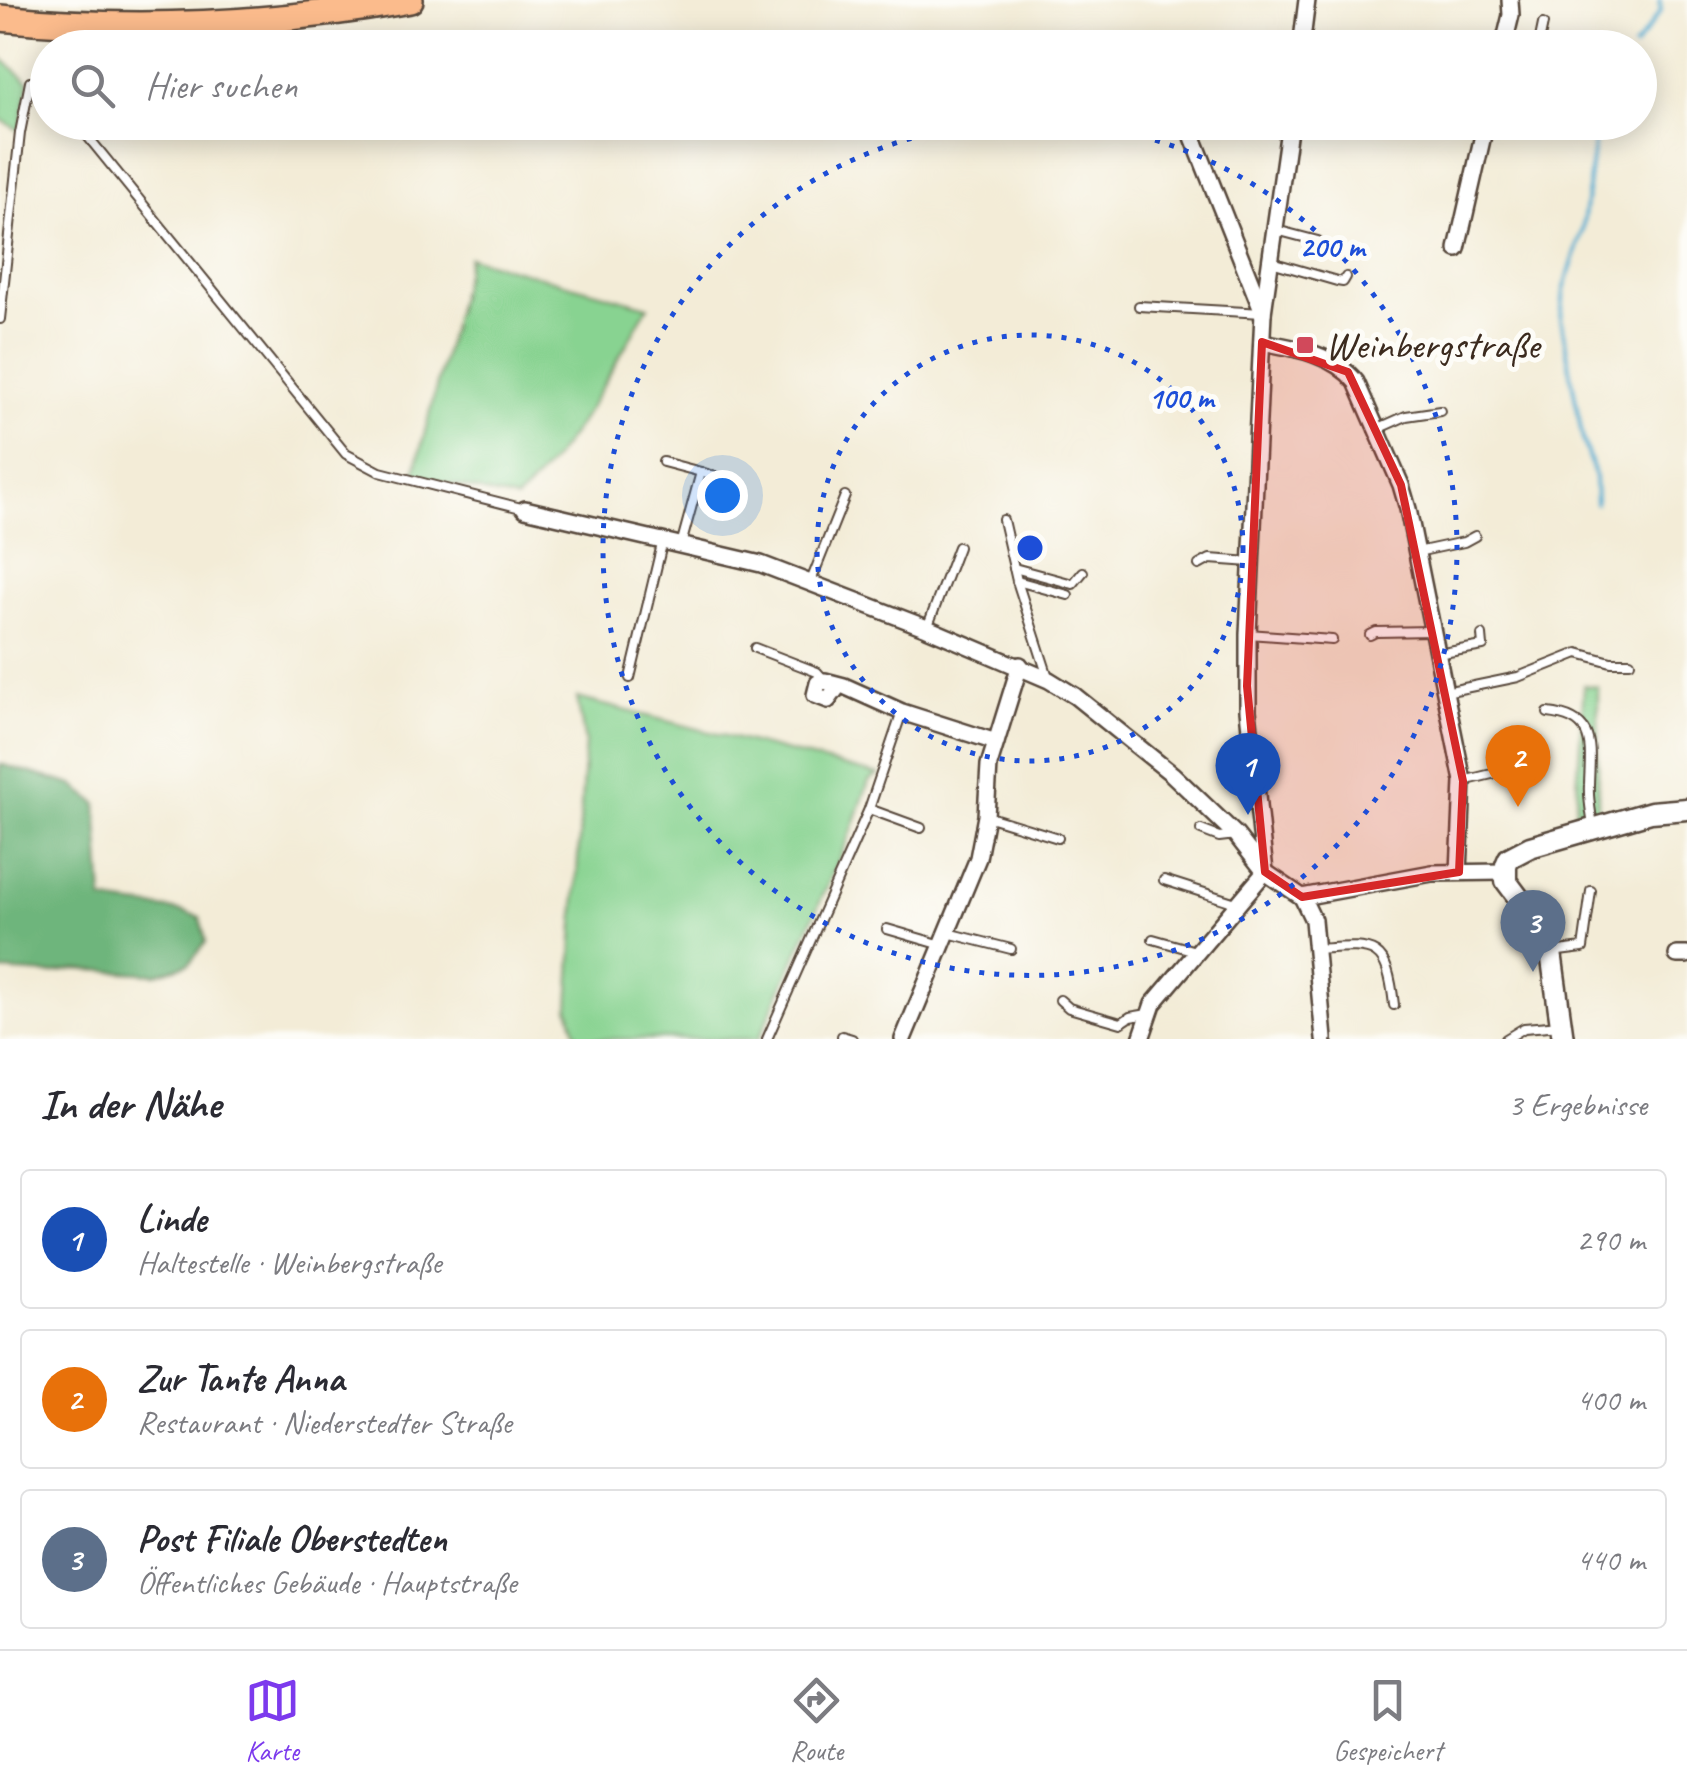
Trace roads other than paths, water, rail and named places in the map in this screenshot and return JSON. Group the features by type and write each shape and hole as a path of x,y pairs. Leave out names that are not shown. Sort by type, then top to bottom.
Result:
{"main road":[{"path":"0,18 184,27 322,15 410,0"}],"street":[{"path":"1303,30 1307,0"},
{"path":"1507,30 1510,0"},
{"path":"1194,140 1262,313"},
{"path":"1141,1039 1153,1004 1265,872 1248,710 1248,634 1262,313 1288,140"},
{"path":"1457,249 1482,140"},
{"path":"1262,342 1306,352 1339,365 1356,382 1405,497 1462,782 1459,872"},
{"path":"525,509 761,564 1020,665 1076,696 1172,774 1236,835 1265,872 1302,897 1313,920 1324,1039"},
{"path":"903,1039 978,858 986,816 987,780 1020,665"},
{"path":"832,683 902,712 996,742"},
{"path":"1562,1032 1550,952 1542,933 1511,890 1504,872 1509,858 1664,809 1687,796"},
{"path":"1664,809 1678,812 1687,808"},
{"path":"1302,897 1432,873 1504,872"}],"lane":[{"path":"1540,30 1542,24"},
{"path":"0,320 20,132 30,82"},
{"path":"91,140 346,454 380,472 525,509"},
{"path":"1276,230 1318,241"},
{"path":"1271,262 1337,281 1343,282 1346,277"},
{"path":"1139,306 1262,313"},
{"path":"1377,429 1406,416 1440,411"},
{"path":"663,462 718,478"},
{"path":"682,545 701,472"},
{"path":"811,581 845,496"},
{"path":"1004,520 1017,581 1050,680"},
{"path":"1417,552 1475,536"},
{"path":"630,678 664,540"},
{"path":"927,628 958,548"},
{"path":"1199,565 1210,560 1251,562"},
{"path":"1014,568 1073,584 1083,572"},
{"path":"1017,581 1068,595"},
{"path":"1370,634 1432,632"},
{"path":"1248,634 1332,640"},
{"path":"1437,654 1483,646 1482,634"},
{"path":"755,648 817,672 832,683"},
{"path":"1444,692 1518,676 1578,653 1611,662 1630,662"},
{"path":"766,1039 869,809 902,712"},
{"path":"1548,713 1565,715 1587,733 1591,750 1588,789 1594,830"},
{"path":"1462,782 1529,766"},
{"path":"869,809 921,828"},
{"path":"986,816 1058,838"},
{"path":"1201,830 1219,837 1236,835"},
{"path":"1164,880 1240,904"},
{"path":"1550,952 1584,948 1591,890"},
{"path":"887,929 1012,950"},
{"path":"1154,938 1198,952"},
{"path":"1317,949 1362,946 1374,950 1390,970 1394,1005"},
{"path":"1060,1000 1069,1008 1121,1023 1148,1014"},
{"path":"1506,1039 1524,1028 1562,1032"},
{"path":"842,1036 852,1039"}],"waterway":[{"path":"1647,30 1661,11 1660,0"},
{"path":"1595,140 1582,232 1564,290 1561,319 1583,441 1595,477 1596,504"}],"place":[{"name":"Weinbergstraße","path":"1305,345"},
{"name":"Zur Tante Anna","path":"1518,807"},
{"name":"Linde","path":"1248,815"},
{"name":"Post Filiale Oberstedten","path":"1533,972"}]}
